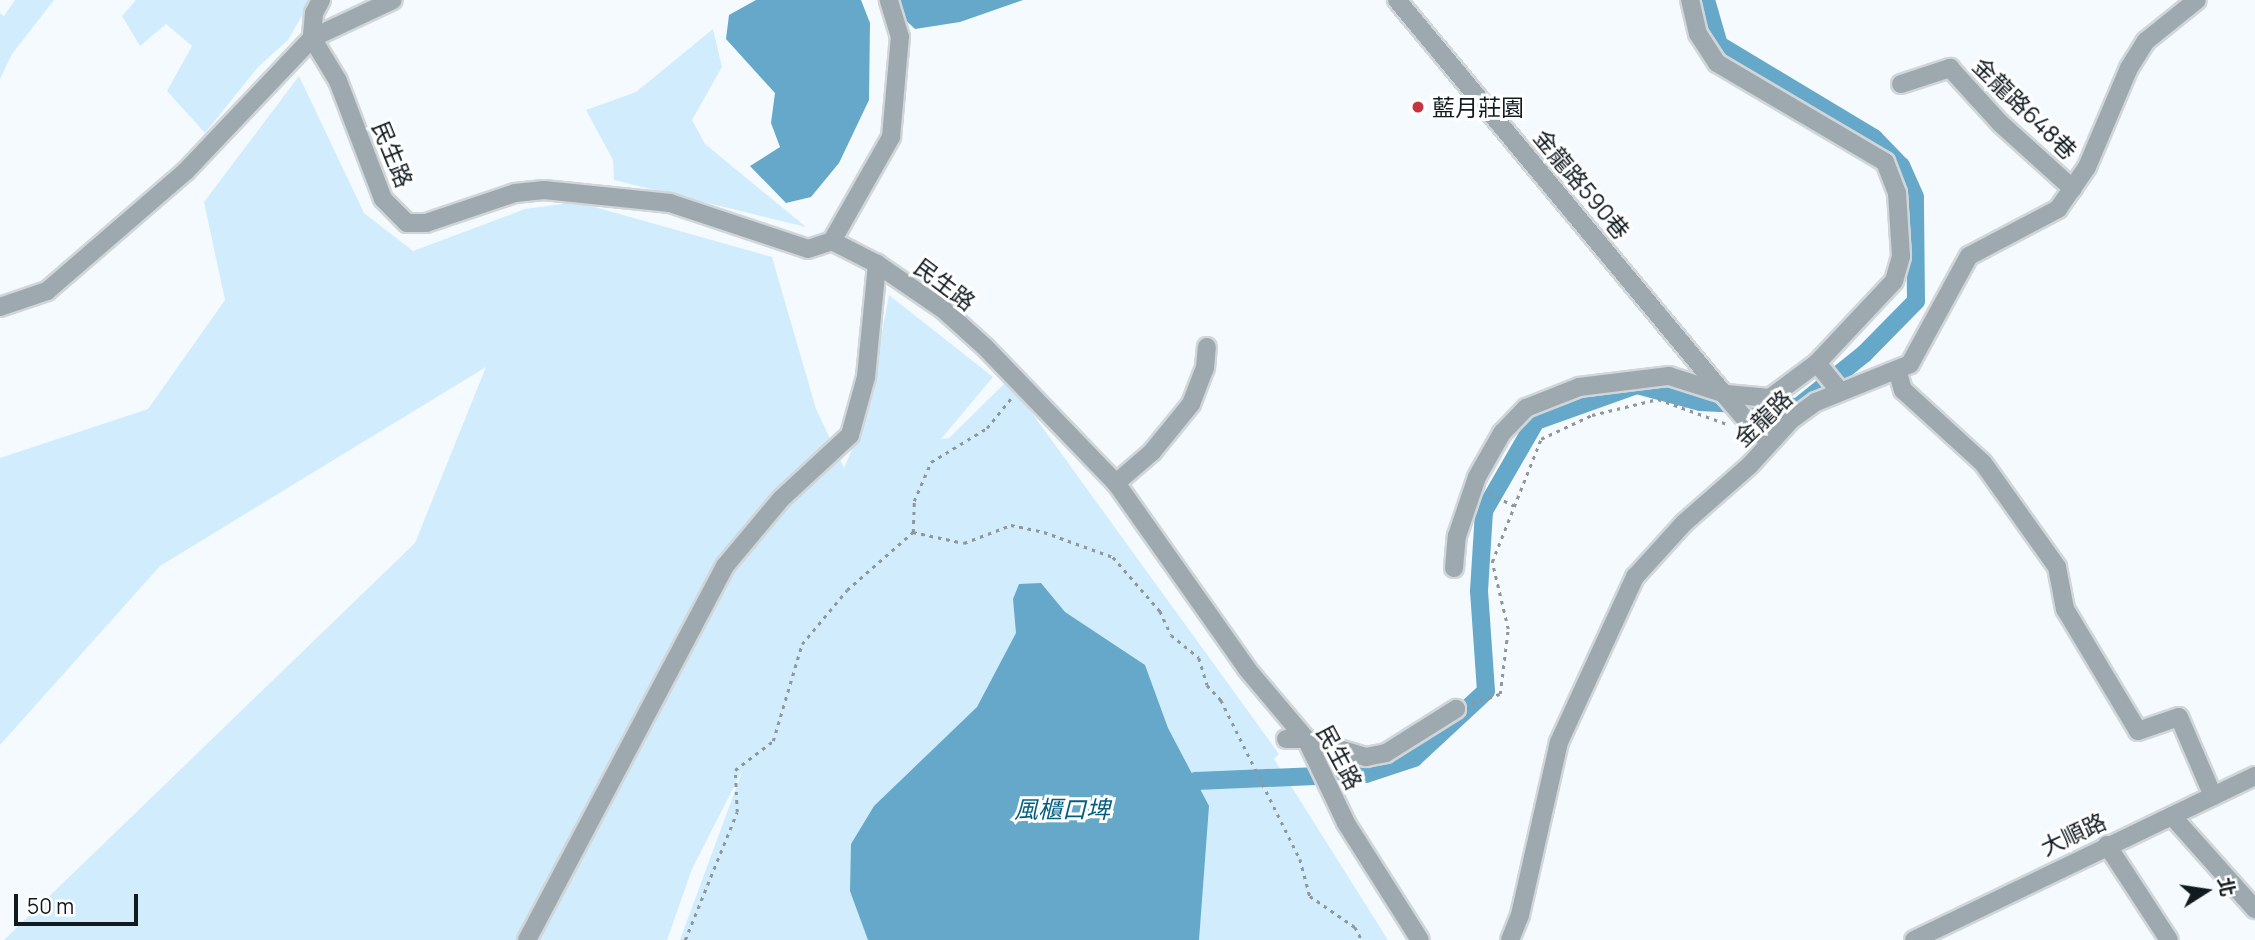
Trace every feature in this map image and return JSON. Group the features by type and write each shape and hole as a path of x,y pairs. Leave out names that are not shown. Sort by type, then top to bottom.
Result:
{"street":[{"path":"312,38 314,13 321,0"},
{"path":"0,307 47,291 186,171 312,38 393,0"},
{"path":"832,241 891,137 900,50 889,0"},
{"name":"金龍路590巷","path":"1397,0 1742,416 1765,435"},
{"path":"1454,568 1457,536 1474,485 1514,418 1579,387 1669,376 1727,397 1770,398 1817,364 1894,281 1901,256 1893,175 1869,150 1717,63 1698,34 1690,0"},
{"path":"2197,0 2146,41 2134,59 2073,189 2058,209 1969,256 1916,355 1898,373 1903,390 1983,463 2057,566 2066,610 2138,731 2179,717 2213,796"},
{"name":"民生路","path":"312,38 338,81 383,199 407,223 450,216 515,193 568,190 670,203 808,249 832,241 877,264 944,310 1022,384 1116,483 1247,669 1306,739 1346,823 1420,940"},
{"name":"金龍路648巷","path":"1901,84 1950,68 2000,123 2073,189"},
{"path":"527,940 725,566 781,499 850,435 866,377 877,264"},
{"path":"1116,483 1152,453 1191,404 1205,368 1206,347"},
{"path":"1817,364 1840,391"},
{"name":"金龍路","path":"1510,940 1523,903 1559,742 1622,600 1684,523 1750,465 1765,435 1816,402 1840,391 1898,373"},
{"path":"1286,739 1306,739 1367,757 1386,752 1456,709"},
{"name":"大順路","path":"1914,940 2255,776"},
{"path":"2172,816 2255,909"},
{"path":"2107,845 2169,940"}],"path":[{"path":"685,940 737,812 735,770 773,741 802,644 846,590 913,532 914,500 931,462 987,428 1022,384"},
{"path":"1456,709 1500,694 1507,629 1492,562 1541,439 1592,415 1658,398 1765,435"},
{"path":"1474,485 1514,506"},
{"path":"913,532 964,543 1011,525 1044,531 1113,557 1160,611 1171,635 1199,658 1207,685 1221,700 1294,848 1310,896 1355,927 1362,940"}],"shaded area":[{"path":"15,0 54,0 12,54 0,79 0,13 4,16"},
{"path":"136,0 311,0 288,40 258,67 205,133 167,91 192,46 166,24 140,46 122,16"},
{"path":"713,29 722,67 692,120 705,144 806,227 614,180 613,160 586,110 636,92"},
{"path":"299,76 364,213 413,251 525,209 577,202 772,257 816,409 844,468 865,420 889,295 993,377 941,439 949,438 1008,380 1279,754 1274,759 1388,940 680,940 743,769 692,869 667,940 4,940 415,543 486,367 160,566 0,745 0,458 148,409 225,300 204,202"}],"water":[{"path":"756,0 861,0 870,23 869,100 839,163 811,197 786,203 750,166 780,147 771,123 775,93 726,39 729,15"},
{"path":"894,0 1023,0 960,22 915,29 899,14"},
{"name":"風櫃口埤","path":"1041,583 1065,612 1145,665 1168,728 1209,806 1199,940 868,940 850,891 851,844 874,806 977,707 1016,633 1013,599 1019,584"}],"waterway":[{"path":"1180,800 1196,781 1366,774 1414,758 1486,691 1479,591 1484,511 1536,421 1637,385 1700,402 1798,407 1864,354 1916,301 1915,197 1901,166 1874,138 1719,45 1706,0"}],"place":[{"name":"藍月莊園","path":"1418,107"}]}
